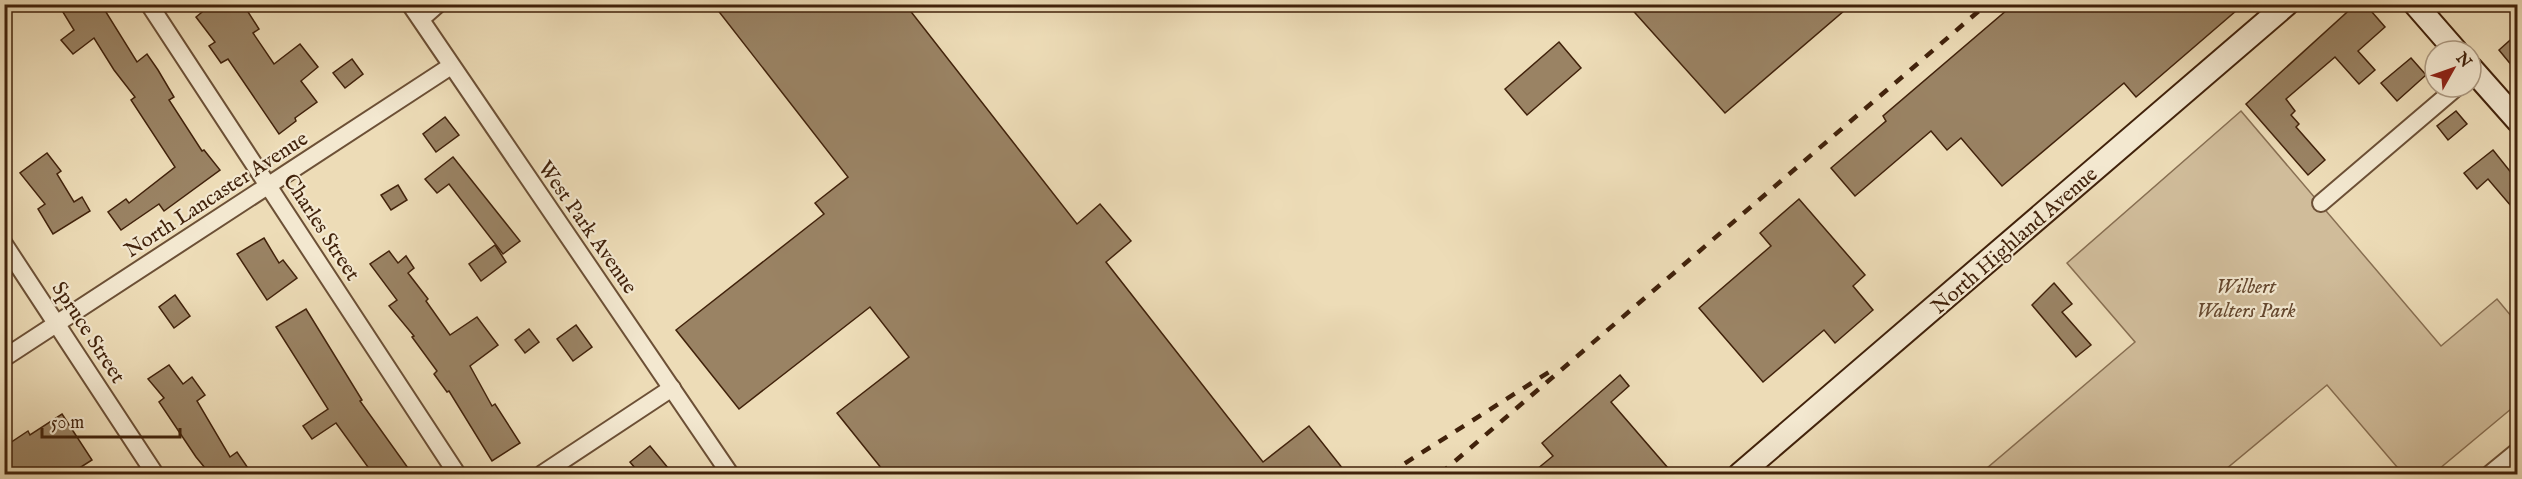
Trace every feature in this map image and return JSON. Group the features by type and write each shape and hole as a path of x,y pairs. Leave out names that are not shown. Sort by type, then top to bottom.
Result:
{"street":[{"name":"Charles Street","path":"149,4 457,474"},
{"name":"West Park Avenue","path":"410,4 730,474"},
{"path":"421,20 438,4"},
{"name":"North Highland Avenue","path":"1740,474 2287,4"},
{"path":"2415,4 2446,39"},
{"name":"North Lancaster Avenue","path":"4,358 451,66"},
{"path":"2483,84 2517,121"},
{"path":"2321,203 2443,99"},
{"name":"Spruce Street","path":"4,244 155,474"},
{"path":"542,474 672,388"},
{"path":"2490,474 2517,451"}],"green space":[{"name":"Wilbert Walters Park","path":"2241,111 2441,346 2497,299 2517,323 2517,404 2433,474 2403,474 2327,385 2220,474 1980,474 2135,342 2067,263"}],"building":[{"path":"58,4 101,4 137,62 147,54 174,97 169,100 202,151 204,150 220,170 164,211 159,204 121,230 108,212 126,199 129,203 175,167 131,100 135,97 114,70 94,38 73,54 61,40 74,30"},
{"path":"212,4 243,4 259,29 253,33 274,64 300,44 318,67 301,81 317,102 295,118 296,121 279,134 228,59 221,63 209,46 215,42 196,17"},
{"path":"713,4 905,4 1077,224 1100,204 1131,241 1106,262 1263,462 1309,426 1347,474 886,474 837,413 909,357 870,307 739,409 676,330 824,214 815,203 848,177"},
{"path":"1627,4 1852,4 1725,113"},
{"path":"2014,4 2244,4 2136,97 2124,83 2002,186 1961,138 1947,150 1931,131 1855,196 1831,168 1886,121 1883,116"},
{"path":"2356,4 2365,4 2385,27 2358,51 2375,70 2359,84 2335,57 2286,99 2295,111 2291,115 2299,124 2296,127 2325,160 2308,175 2246,104"},
{"path":"2517,34 2517,72 2499,50"},
{"path":"1559,42 1581,68 1527,115 1505,89"},
{"path":"2411,58 2423,72 2423,78 2397,101 2381,83"},
{"path":"352,59 363,74 345,88 333,73"},
{"path":"2456,111 2467,124 2448,140 2437,126"},
{"path":"445,117 459,135 436,152 423,134"},
{"path":"2493,150 2517,180 2517,213 2488,179 2477,189 2464,173"},
{"path":"47,153 61,171 57,174 74,202 82,197 90,211 53,234 38,209 45,204 20,173"},
{"path":"453,157 520,241 503,254 449,184 437,193 425,179"},
{"path":"398,185 407,200 391,210 381,195"},
{"path":"1799,199 1865,275 1853,286 1873,310 1835,343 1824,330 1763,382 1699,308 1771,246 1760,233"},
{"path":"264,238 279,263 283,260 297,278 267,300 237,254"},
{"path":"495,245 506,262 481,281 469,264"},
{"path":"389,251 398,263 406,256 414,268 408,273 428,299 426,301 450,335 477,317 498,345 470,366 492,406 495,404 520,443 492,461 449,391 447,392 434,374 437,371 412,337 414,336 389,306 397,300 370,264"},
{"path":"2054,283 2072,304 2062,312 2091,345 2076,357 2032,305"},
{"path":"175,295 190,316 174,328 159,307"},
{"path":"306,309 362,400 360,401 408,468 397,474 373,474 336,423 312,439 303,426 328,409 276,327"},
{"path":"576,325 592,347 573,361 557,339"},
{"path":"529,329 539,342 525,353 515,340"},
{"path":"169,365 183,384 192,377 205,395 197,401 230,457 237,452 252,474 210,474 196,457 159,402 164,398 148,379"},
{"path":"1620,375 1629,386 1611,402 1668,468 1660,474 1531,474 1553,456 1542,443"},
{"path":"62,414 92,460 70,474 4,474 4,447 28,431 30,435"},
{"path":"650,446 673,474 640,474 630,462"}],"railway":[{"path":"1440,474 1987,4"},
{"path":"1388,474 1549,372"}]}
